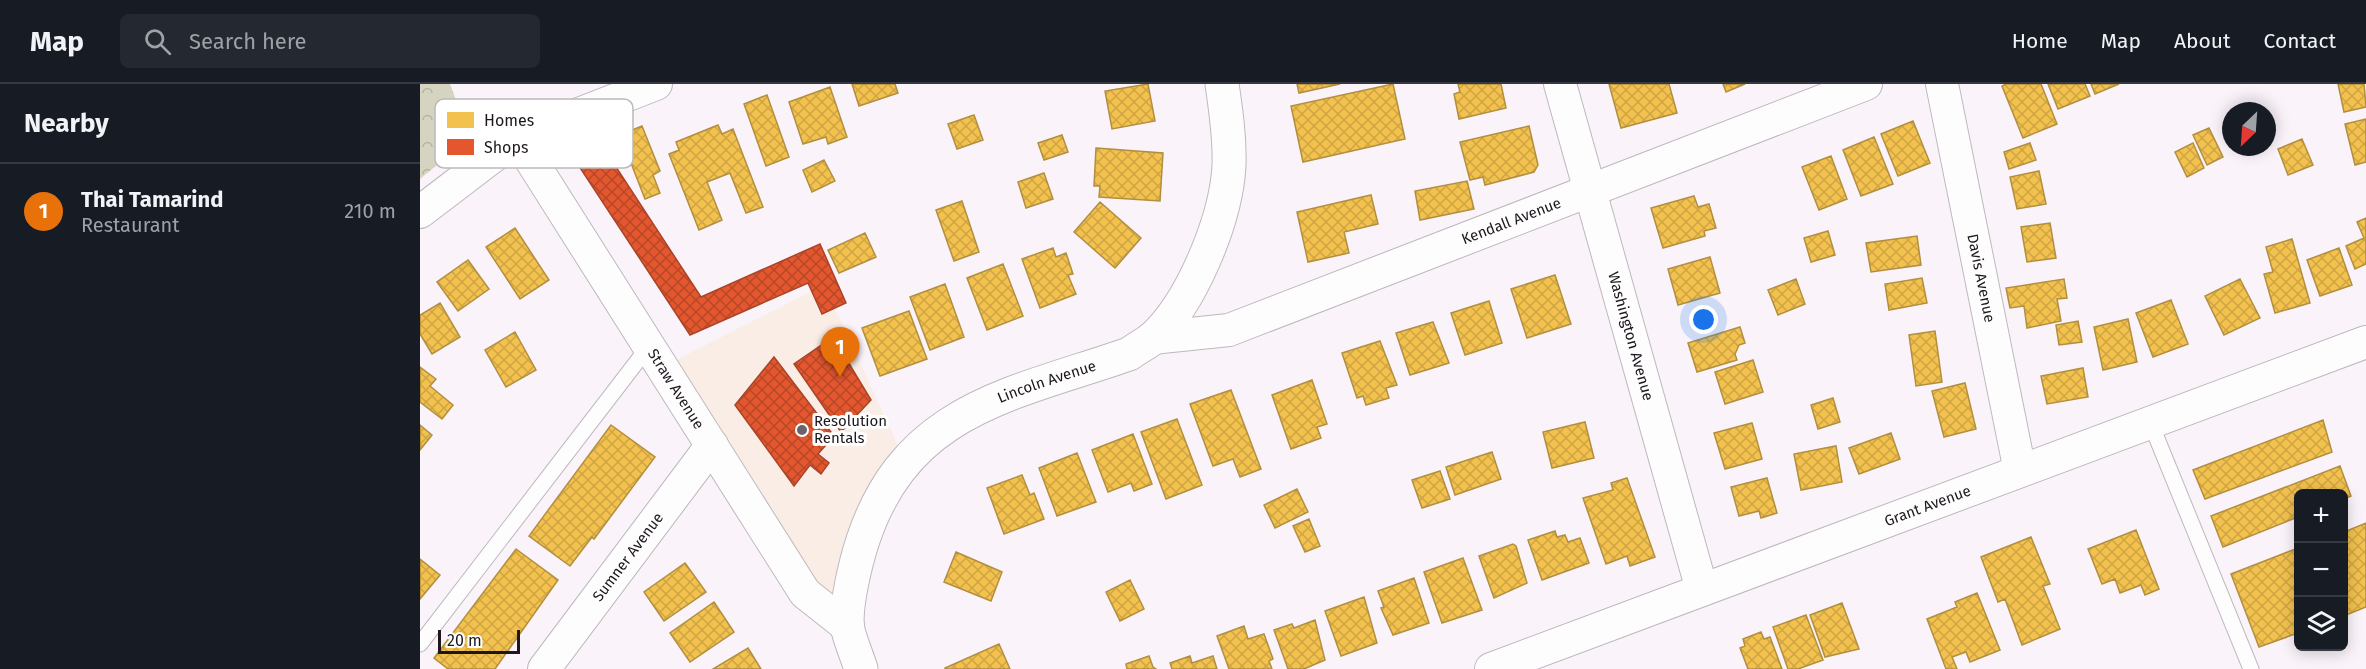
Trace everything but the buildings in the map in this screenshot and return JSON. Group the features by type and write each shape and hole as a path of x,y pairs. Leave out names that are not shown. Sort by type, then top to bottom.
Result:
{"street":[{"path":"617,99 656,84"},
{"name":"Lincoln Avenue","path":"861,669 848,627 854,567 873,508 903,462 934,433 971,410 1129,354 1152,338 1173,312 1197,275 1215,233 1229,166 1227,114 1222,84"},
{"name":"Washington Avenue","path":"1560,84 1702,590"},
{"name":"Kendall Avenue","path":"1152,338 1229,330 1866,84"},
{"name":"Davis Avenue","path":"1942,84 2020,471"},
{"path":"420,212 478,168"},
{"name":"Straw Avenue","path":"536,168 805,593 848,627"},
{"name":"Grant Avenue","path":"1491,669 2366,342"},
{"name":"Sumner Avenue","path":"544,669 712,445"}],"lane":[{"path":"420,644 649,346"},
{"path":"2151,424 2251,669"}],"shaded area":[{"path":"824,285 893,434 903,462 848,627 662,367"}],"green space":[{"path":"420,84 450,84 456,99 435,99 435,167 420,179"}],"place":[{"name":"Thai Tamarind","path":"840,377"},
{"name":"Resolution Rentals","path":"802,430"}]}
